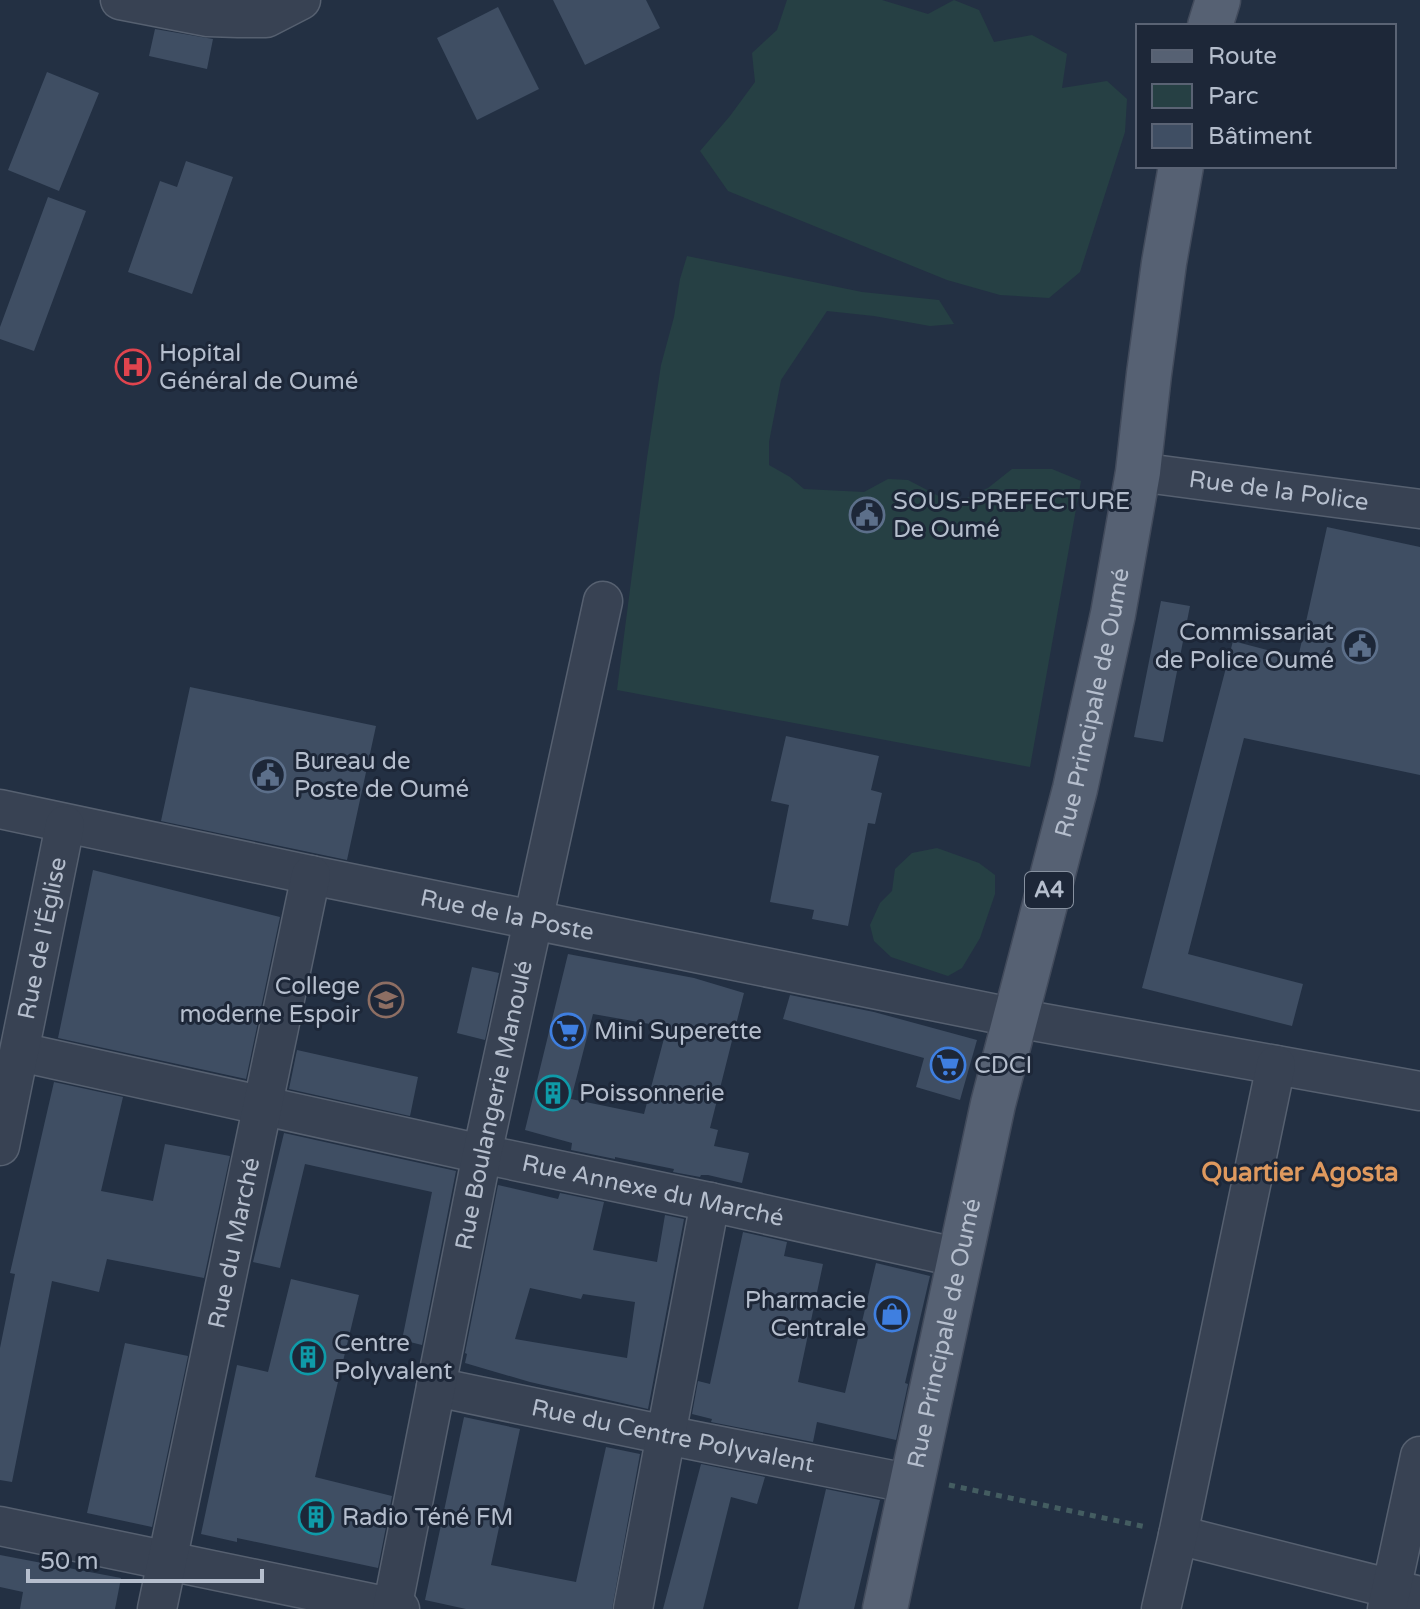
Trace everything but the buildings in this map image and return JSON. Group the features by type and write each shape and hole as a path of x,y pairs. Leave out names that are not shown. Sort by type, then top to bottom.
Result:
{"main road":[{"path":"1211,24 1218,0"},
{"name":"Rue Principale de Oumé","path":"885,1609 993,1104 1084,745 1113,614 1138,472 1164,263 1181,168"}],"street":[{"path":"120,0 208,17 266,18 301,0"},
{"name":"Rue de la Police","path":"1138,472 1420,509"},
{"name":"Rue Boulangerie Manoulé","path":"395,1608 482,1154 603,601"},
{"name":"Rue de la Poste","path":"0,809 65,825 1016,1018 1420,1091"},
{"name":"Rue de l'Église","path":"0,1146 65,825"},
{"name":"Rue du Marché","path":"157,1609 311,875"},
{"name":"Rue Annexe du Marché","path":"20,1052 960,1258"},
{"path":"1161,1609 1276,1065"},
{"path":"633,1609 710,1202"},
{"name":"Rue du Centre Polyvalent","path":"436,1387 912,1484"},
{"path":"1178,1535 1400,1598 1420,1456"},
{"path":"0,1526 395,1608"}],"path":[{"path":"964,1489 1178,1535"}],"green space":[{"path":"787,0 882,0 928,14 954,0 979,10 994,42 1032,35 1067,54 1062,88 1107,81 1127,99 1125,132 1080,272 1049,298 1000,295 947,280 728,191 700,151 755,82 752,53 777,30"},
{"path":"687,256 862,292 939,300 954,324 930,326 827,311 781,380 769,442 769,465 804,489 864,492 888,479 908,480 954,504 988,488 1012,469 1052,469 1081,481 1030,767 617,690 661,365"},
{"path":"937,848 979,863 995,875 995,894 980,938 962,968 948,976 891,957 874,941 870,925 880,903 892,891 895,869 912,853"}],"place":[{"name":"Hopital Général de Oumé","path":"133,367"},
{"name":"SOUS-PREFECTURE De Oumé","path":"867,515"},
{"name":"Commissariat de Police Oumé","path":"1360,646"},
{"name":"Bureau de Poste de Oumé","path":"268,775"},
{"name":"College moderne Espoir","path":"386,1000"},
{"name":"Mini Superette","path":"568,1031"},
{"name":"CDCI","path":"948,1065"},
{"name":"Poissonnerie","path":"553,1093"},
{"name":"Pharmacie Centrale","path":"892,1314"},
{"name":"Centre Polyvalent","path":"308,1357"},
{"name":"Radio Téné FM","path":"316,1517"}],"district":[{"name":"Quartier Agosta","path":"1300,1172"}]}
